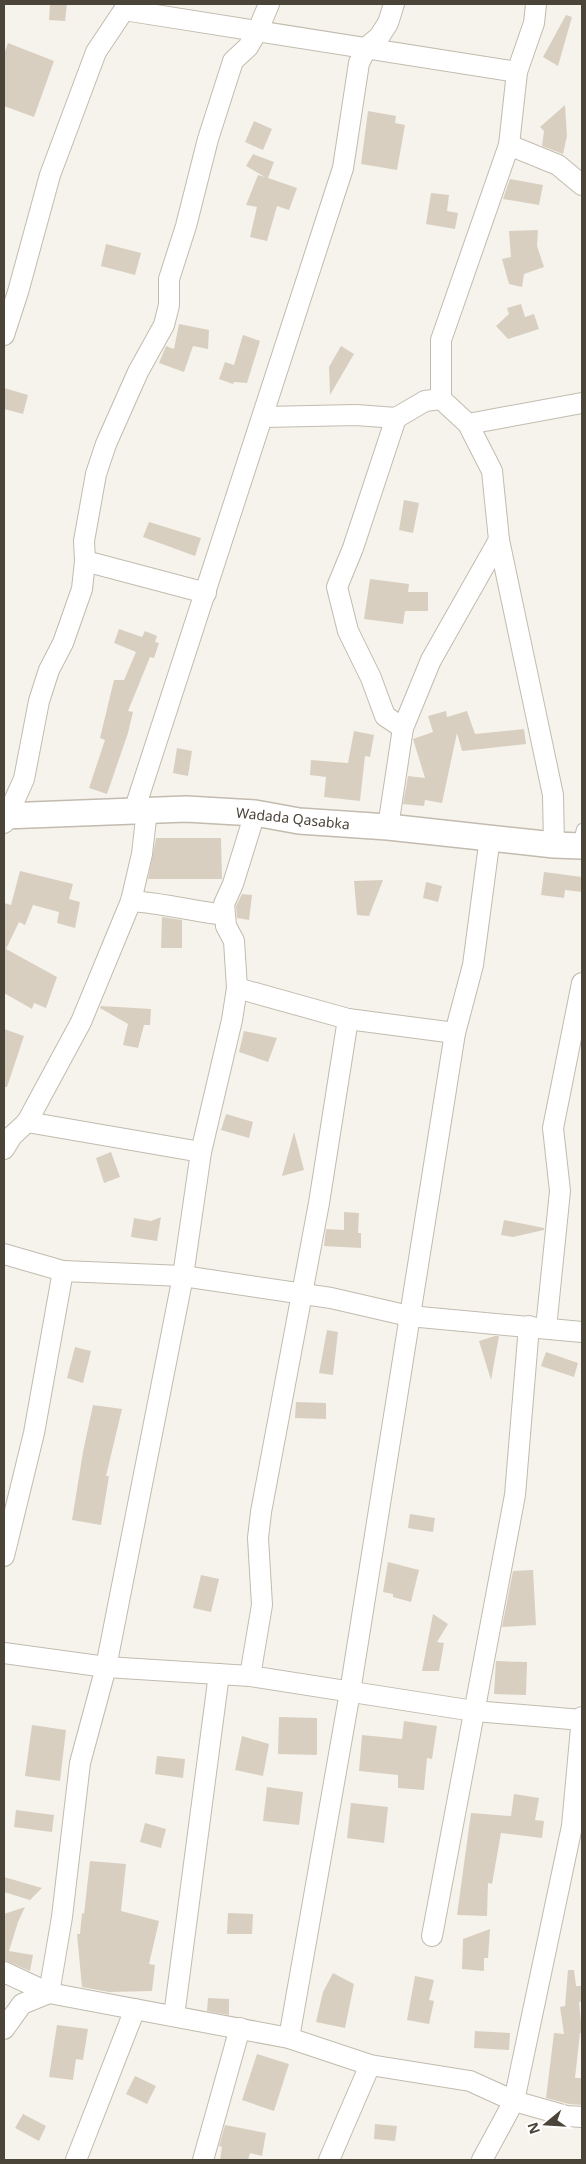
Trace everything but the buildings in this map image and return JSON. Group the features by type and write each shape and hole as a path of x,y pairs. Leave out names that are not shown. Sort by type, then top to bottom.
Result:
{"street":[{"path":"4,819 24,779 39,701 49,670 63,643 82,590 85,561 84,541 96,474 106,444 138,372 164,325 169,305 169,279 186,226 208,139 233,61 248,47 258,30 269,4"},
{"path":"4,1149 12,1136 27,1122 81,1022 131,901 142,854 140,811 206,593 343,168 359,63 367,47 379,36 388,23 394,4"},
{"path":"536,4 534,23 517,72 509,146 441,340 441,399 468,424 492,471 499,540 553,795 574,841"},
{"path":"4,335 18,292 50,175 96,52 126,7 517,72"},
{"path":"509,146 558,165 582,184"},
{"path":"264,417 356,414 396,418 425,401 441,399"},
{"path":"468,424 582,403"},
{"path":"396,418 353,548 337,587 348,631 371,678 385,716 403,728"},
{"path":"388,827 403,728 431,660 499,540"},
{"path":"85,561 206,593"},
{"name":"Wadada Qasabka","path":"4,819 186,810 255,813 299,822 388,827 490,837 574,841"},
{"path":"49,1993 62,1917 80,1763 106,1667 183,1276 201,1152 232,1020 237,988 234,941 226,926 224,915 226,896 233,884 255,813"},
{"path":"289,2038 350,1692 455,1033 473,965 490,837"},
{"path":"131,901 161,903 189,910 224,915"},
{"path":"432,1936 515,1494 537,1327 560,1191 553,1128 574,1062 582,983"},
{"path":"237,988 348,1020 455,1033"},
{"path":"250,1676 262,1605 258,1538 261,1512 328,1151 348,1020"},
{"path":"27,1122 201,1152"},
{"path":"4,1254 63,1271 183,1276 301,1294 409,1316 582,1332"},
{"path":"4,1556 34,1433 63,1271"},
{"path":"5,1657 106,1667 250,1676 474,1711 582,1719 572,1826 514,2101 482,2160"},
{"path":"174,2016 219,1674"},
{"path":"4,1972 49,1993 289,2038 370,2065 470,2081 514,2101 567,2116 582,2117"},
{"path":"4,2029 22,2004 49,1993"},
{"path":"76,2160 135,2009"},
{"path":"203,2160 240,2028"},
{"path":"329,2160 370,2065"}]}
